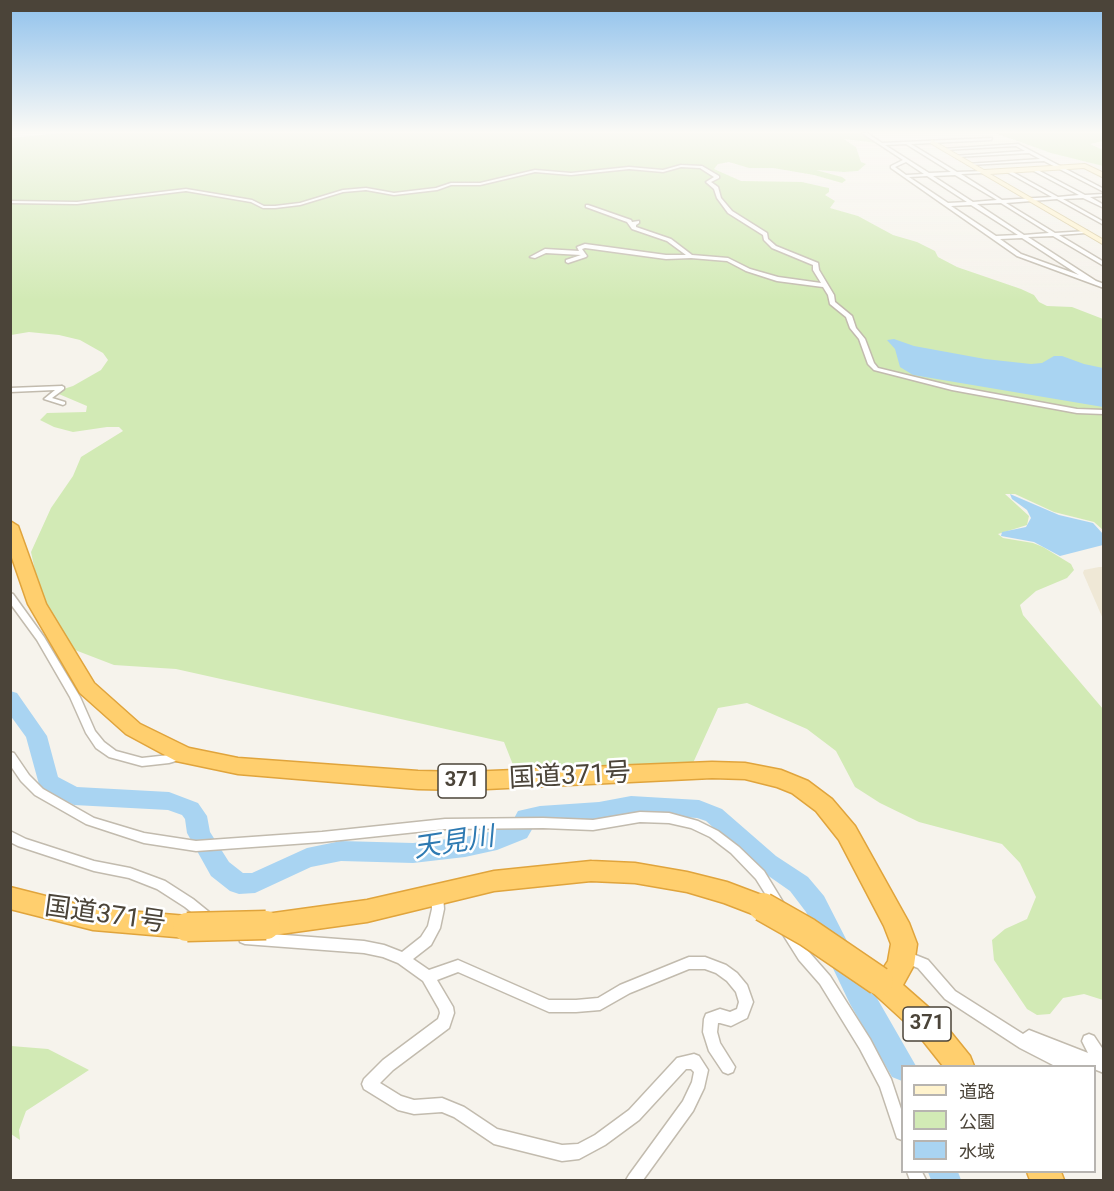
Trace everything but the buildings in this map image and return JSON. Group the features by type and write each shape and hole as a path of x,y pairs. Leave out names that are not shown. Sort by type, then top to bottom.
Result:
{"highway":[{"name":"国道371号","path":"10,526 37,604 87,688 133,729 184,755 238,766 418,780 466,781 712,770 745,771 781,779 800,787 836,817 896,923 904,944 903,955"},
{"name":"国道371号","path":"10,898 93,919 187,927 266,925 367,911 504,879 591,871 635,873 687,882 727,893 763,907 807,932 883,984 926,1023 959,1065"},
{"name":"371","path":"883,984 901,965 903,955"}],"street":[{"path":"10,202 77,203 186,190 252,201 269,208 300,204 343,191 366,189 394,194 438,189"},
{"path":"716,189 728,210 765,234 768,243 813,261 823,285 831,295 832,303 849,316 853,328 862,339 871,364 876,369 921,382 979,393 1077,411 1104,412"},
{"path":"922,189 1024,258 1104,286"},
{"path":"952,189 1095,284"},
{"path":"981,189 1104,265"},
{"path":"1011,189 1104,243"},
{"path":"1041,189 1104,224"},
{"path":"1070,189 1104,207"},
{"path":"946,205 1104,195"},
{"path":"588,206 629,221 669,240 691,256"},
{"path":"958,219 966,218"},
{"path":"995,238 1104,231"},
{"path":"581,256 579,248 585,246 666,257 691,256 728,260 748,270 777,279 810,286 823,285"},
{"path":"533,257 545,251 581,256"},
{"path":"571,254 581,256"},
{"path":"568,261 581,256"},
{"path":"807,264 815,265"},
{"path":"10,390 62,388 47,399 63,403"},
{"path":"10,596 41,639 75,697 91,733 100,745 113,754 142,762 184,755"},
{"path":"10,756 25,778 39,792 90,821 151,840 196,846 322,837 400,827 543,823 593,825 640,817 669,818 694,824 714,834 735,850 760,875 779,905 786,930 825,980 865,1044 886,1084 901,1127"},
{"path":"10,836 32,846 94,866 130,873 161,885 189,903 224,932 237,937 364,946 404,959 428,977 446,1007 447,1013 444,1023 388,1065 369,1083 398,1103 414,1107 442,1106 459,1112 494,1136 562,1153 579,1151 600,1140 634,1115 682,1063 694,1061 700,1070 699,1083 688,1106 634,1180"},
{"path":"404,959 426,941 434,928 438,909 437,895"},
{"path":"903,955 923,963 950,995 1025,1043 1053,1058 1078,1065"},
{"path":"428,977 458,966 549,1006 576,1006 600,1004 625,989 689,963 705,963 732,977 742,990 746,1002 742,1013 730,1018 720,1016 711,1018 710,1032 714,1046 728,1067"},
{"path":"1029,1037 1104,1066"},
{"path":"1089,1041 1104,1066"}],"shaded area":[{"path":"1103,567 1103,619 1083,573 1084,570"}],"green space":[{"path":"10,189 829,189 829,192 825,195 835,201 830,208 858,216 893,235 917,242 935,251 938,257 957,267 1021,289 1034,295 1039,302 1047,306 1072,307 1103,319 1103,530 1094,522 1054,512 1015,494 1005,494 1029,516 1027,525 998,534 1003,538 1043,547 1071,564 1074,570 1067,578 1036,591 1020,605 1023,615 1103,709 1103,1000 1084,994 1063,998 1050,1014 1037,1015 1027,1009 994,960 992,940 1005,929 1027,919 1036,897 1020,863 1002,844 919,822 880,803 855,787 836,751 807,729 747,703 718,708 693,763 517,775 504,742 176,669 114,665 75,650 51,617 38,585 31,552 51,508 73,476 81,457 123,431 119,427 107,427 73,432 40,420 47,413 86,412 87,406 54,392 73,386 101,370 108,360 103,353 80,340 59,335 29,332 11,335"},
{"path":"11,1046 48,1049 89,1070 26,1111 19,1130 20,1140 11,1134"}],"water":[{"path":"894,339 914,346 985,359 1031,364 1042,363 1054,356 1062,356 1103,368 1103,407 913,375 900,367 895,349 887,340"},
{"path":"1010,494 1059,515 1093,523 1103,534 1103,545 1060,556 1034,542 1001,536 1002,532 1026,527 1031,518 1027,510 1012,499"}],"waterway":[{"name":"天見川","path":"10,698 36,736 48,782 74,796 169,801 190,809 196,816 199,833 220,869 239,884 255,883 307,858 341,851 413,853 465,847 497,840 519,831 526,818 540,815 599,811 631,805 699,809 714,815 768,863 799,884 815,904 860,995 901,1065"},
{"name":"天見川","path":"943,1173 946,1180"}]}
